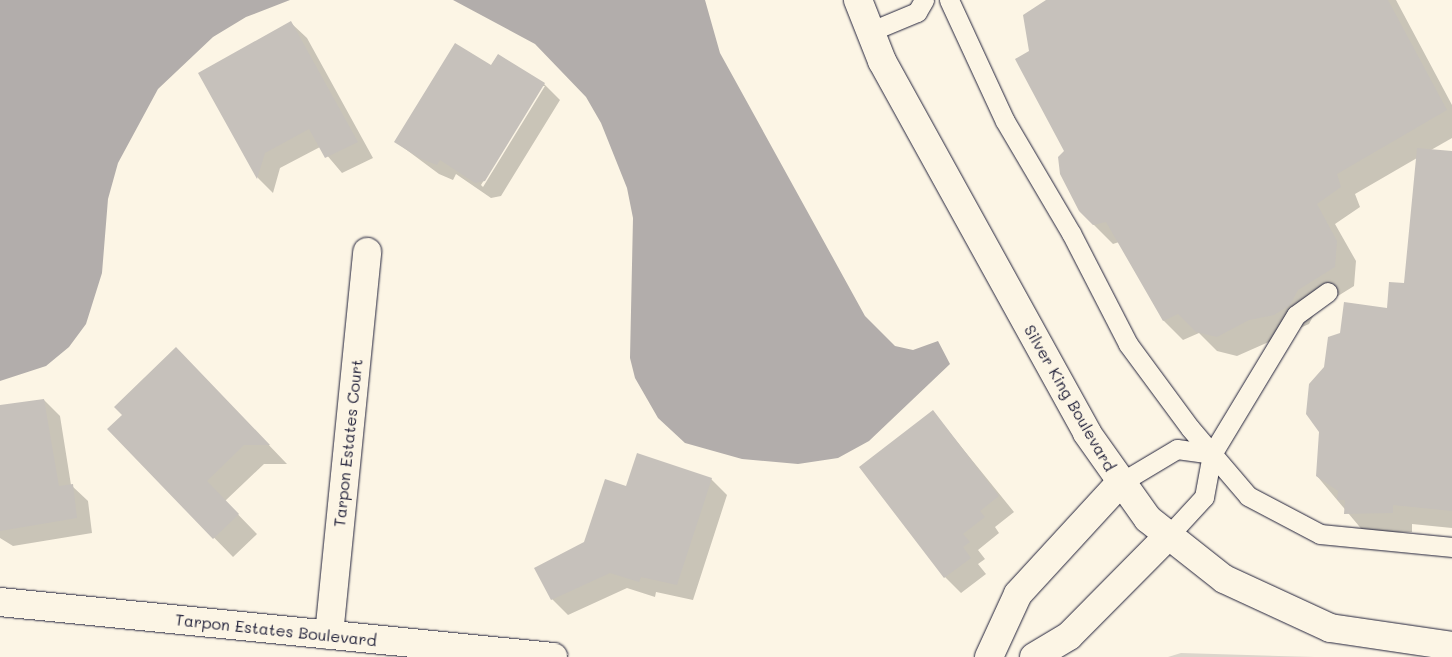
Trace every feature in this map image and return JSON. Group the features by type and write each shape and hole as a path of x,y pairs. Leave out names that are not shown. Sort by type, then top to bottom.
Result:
{"street":[{"name":"Silver King Boulevard","path":"858,0 869,32 1086,432 1120,483 1148,520 1224,578 1330,628 1452,646"},
{"name":"Tarpon Estates Court","path":"329,635 367,252"},
{"path":"989,657 1018,594 1120,483"},
{"path":"1034,657 1069,636 1169,535"},
{"name":"Tarpon Estates Boulevard","path":"0,602 553,657"}],"lane":[{"path":"869,32 917,12 924,0"},
{"path":"949,0 1005,121 1071,233 1128,344 1212,454 1248,496 1320,534 1452,547"},
{"path":"1169,535 1204,497 1212,454 1296,315 1328,292"},
{"path":"1120,483 1177,449 1212,454"}],"shaded area":[{"path":"0,0 290,0 246,17 213,37 158,89 118,163 108,199 102,273 86,324 69,347 46,366 0,381"},
{"path":"453,0 705,0 720,53 865,316 895,346 913,350 938,341 950,364 869,441 838,458 798,464 742,459 685,443 658,418 635,378 630,358 633,218 627,188 601,123 586,97 535,44"},
{"path":"1181,653 1315,657 1168,657"}],"building":[{"path":"1046,0 1388,0 1447,110 1337,174 1341,187 1317,204 1337,241 1335,267 1298,290 1290,305 1274,315 1249,320 1217,337 1196,332 1178,314 1163,321 1106,222 1093,225 1079,211 1060,174 1058,157 1064,151 1015,59 1029,51 1023,15"},
{"path":"291,21 358,142 325,158 309,129 265,153 257,179 198,73"},
{"path":"455,43 491,65 498,54 545,83 485,181 475,183 440,160 437,165 421,159 394,142"},
{"path":"1417,148 1452,151 1452,511 1393,505 1393,513 1344,514 1345,500 1337,500 1338,491 1316,476 1319,432 1306,414 1309,384 1324,367 1328,337 1340,333 1344,302 1387,308 1389,282 1404,283"},
{"path":"176,347 270,445 244,445 207,481 239,514 213,539 107,429 122,415 114,407"},
{"path":"44,399 59,486 73,484 77,518 0,531 0,405"},
{"path":"933,410 999,496 980,511 985,517 963,534 970,542 963,547 971,558 944,578 859,467"},
{"path":"637,453 712,478 677,585 641,577 639,582 610,573 551,600 534,568 584,542 605,479 626,486"}]}
